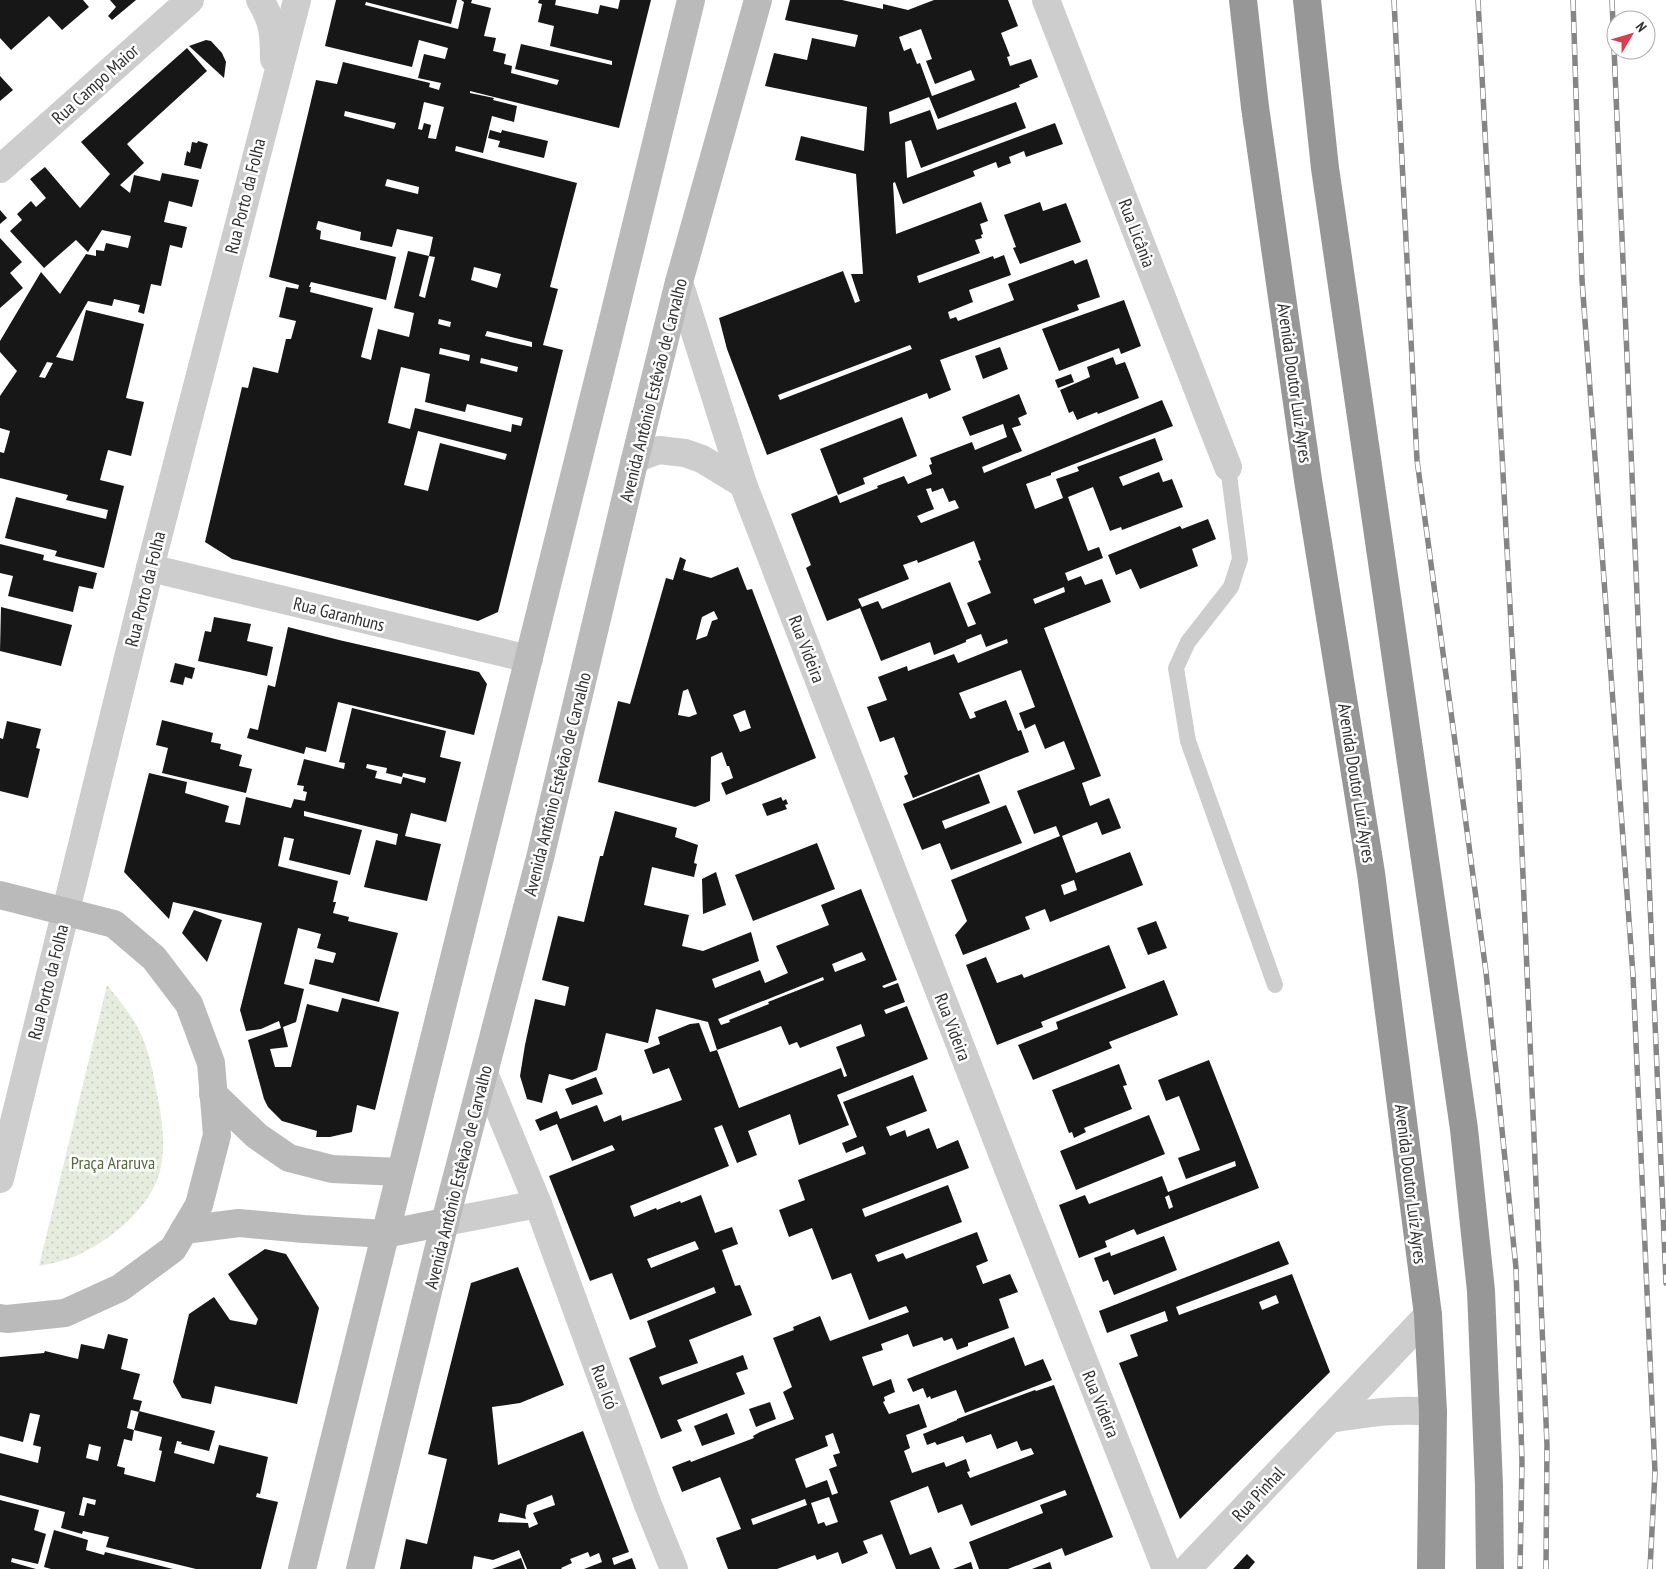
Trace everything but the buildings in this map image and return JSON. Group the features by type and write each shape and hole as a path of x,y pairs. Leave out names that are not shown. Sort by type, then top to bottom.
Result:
{"highway":[{"name":"Avenida Doutor Luíz Ayres","path":"1243,0 1255,107 1308,480 1371,873 1428,1315 1433,1412 1431,1569"},
{"path":"1307,0 1325,168 1464,1129 1481,1291 1489,1486 1490,1569"}],"main road":[{"path":"302,1569 691,0"},
{"name":"Avenida Antônio Estêvão de Carvalho","path":"360,1569 445,1222 540,858 679,282 758,0"},
{"path":"0,895 114,924 154,958 189,1004 211,1064 217,1135 200,1205 173,1249 120,1288 65,1313 7,1319 0,1318"},
{"path":"213,1094 257,1136 289,1158 332,1169 400,1172"},
{"path":"184,1230 239,1222 304,1229 385,1234 445,1222"}],"street":[{"name":"Rua Campo Maior","path":"0,169 190,0"},
{"path":"260,0 270,15 274,42 274,83"},
{"name":"Rua Porto da Folha","path":"0,1179 150,568 297,0"},
{"name":"Rua Licânia","path":"1046,0 1228,467"},
{"name":"Rua Videira","path":"679,282 743,484 1006,1165 1166,1569"},
{"path":"635,459 659,450 685,453 702,459 743,484"},
{"name":"Rua Garanhuns","path":"150,568 528,659"},
{"name":"Rua Icó","path":"484,1073 538,1204 645,1496 674,1569"},
{"path":"445,1222 538,1204"},
{"name":"Rua Pinhal","path":"1187,1569 1428,1315"},
{"path":"1329,1419 1378,1412 1416,1410 1433,1412"}],"lane":[{"path":"1228,467 1240,559 1231,587 1188,642 1176,668 1188,741 1275,985"}],"green space":[{"name":"Praça Araruva","path":"107,985 135,1022 148,1052 162,1126 163,1148 160,1170 152,1191 145,1202 115,1232 77,1255 39,1266"}],"railway":[{"path":"1394,0 1417,460 1486,972 1516,1268 1522,1462 1520,1569"},
{"path":"1478,0 1518,757 1547,1445 1546,1569"},
{"path":"1573,0 1582,280 1633,975 1655,1472 1650,1569"},
{"path":"1612,0 1666,1283"}]}
